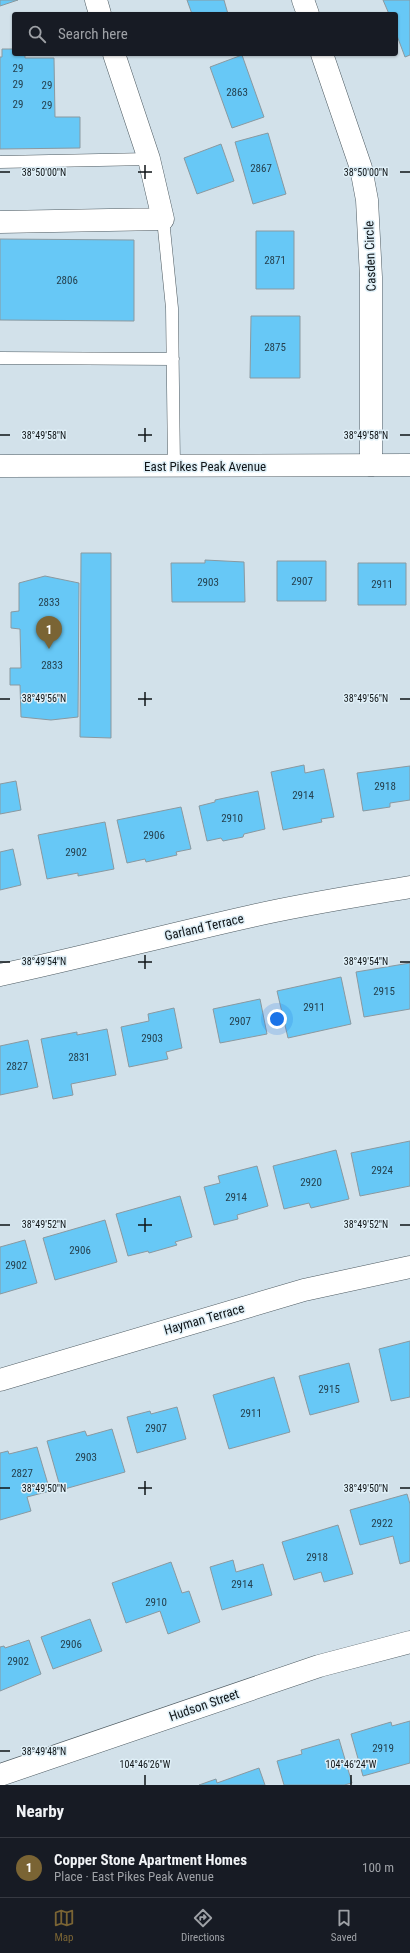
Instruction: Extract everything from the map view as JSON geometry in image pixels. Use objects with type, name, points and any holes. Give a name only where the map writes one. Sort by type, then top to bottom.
[{"type":"street","points":[[96,0],[99,12]]},
{"type":"street","points":[[303,0],[307,12]]},
{"type":"street","points":[[0,222],[163,219],[149,159],[115,56]]},
{"type":"street","name":"Casden Circle","points":[[323,56],[361,168],[367,200],[372,277],[371,465]]},
{"type":"street","name":"East Pikes Peak Avenue","points":[[0,466],[410,465]]},
{"type":"street","name":"Garland Terrace","points":[[0,975],[72,960],[252,916],[331,899],[410,887]]},
{"type":"street","name":"Hayman Terrace","points":[[0,1380],[304,1290],[410,1267]]},
{"type":"street","name":"Hudson Street","points":[[0,1775],[319,1666],[410,1642]]},
{"type":"lane","points":[[0,162],[149,159]]},
{"type":"lane","points":[[163,219],[172,308],[174,466]]},
{"type":"lane","points":[[0,358],[173,359]]},
{"type":"building","points":[[0,0],[18,0],[0,6]]},
{"type":"building","points":[[187,0],[224,0],[227,12],[191,12]]},
{"type":"building","points":[[383,0],[410,0],[410,55],[405,57],[398,38],[398,12],[388,12]]},
{"type":"building","points":[[2,49],[12,49],[12,56],[25,56],[25,58],[54,58],[55,117],[80,117],[80,148],[0,149],[0,57],[2,57]]},
{"type":"building","points":[[242,56],[264,117],[232,128],[210,67]]},
{"type":"building","points":[[268,133],[286,194],[253,204],[235,142]]},
{"type":"building","points":[[221,144],[234,181],[197,194],[184,158]]},
{"type":"building","points":[[256,231],[294,231],[294,289],[256,289]]},
{"type":"building","points":[[0,239],[134,240],[134,321],[0,320]]},
{"type":"building","points":[[251,316],[300,316],[300,378],[250,378]]},
{"type":"building","points":[[81,553],[111,553],[111,738],[80,737]]},
{"type":"building","points":[[205,560],[244,562],[245,602],[172,602],[171,563],[205,563]]},
{"type":"building","points":[[277,561],[326,561],[326,601],[277,601]]},
{"type":"building","points":[[358,563],[406,563],[406,605],[358,605]]},
{"type":"building","points":[[45,576],[79,583],[78,717],[51,720],[21,717],[20,685],[10,685],[10,668],[21,668],[20,629],[11,628],[11,612],[19,611],[19,583]]},
{"type":"building","points":[[304,765],[305,773],[324,769],[334,817],[321,819],[322,822],[283,830],[271,772]]},
{"type":"building","points":[[410,766],[410,800],[390,803],[390,807],[363,811],[357,773]]},
{"type":"building","points":[[16,781],[21,810],[0,814],[0,784]]},
{"type":"building","points":[[258,791],[265,829],[244,834],[243,837],[223,841],[221,838],[207,841],[199,806],[215,802],[215,800]]},
{"type":"building","points":[[181,807],[191,849],[176,852],[177,855],[146,862],[145,859],[127,863],[117,820]]},
{"type":"building","points":[[105,822],[114,869],[78,876],[78,873],[47,879],[38,835]]},
{"type":"building","points":[[13,849],[21,885],[0,890],[0,852]]},
{"type":"building","points":[[410,963],[410,1009],[364,1017],[356,972]]},
{"type":"building","points":[[341,977],[351,1024],[288,1038],[277,991]]},
{"type":"building","points":[[260,999],[267,1034],[220,1043],[213,1009]]},
{"type":"building","points":[[174,1008],[182,1048],[166,1052],[168,1059],[129,1067],[121,1027],[149,1021],[148,1014]]},
{"type":"building","points":[[107,1029],[116,1075],[71,1084],[73,1095],[53,1099],[41,1039],[77,1032],[77,1035]]},
{"type":"building","points":[[28,1040],[38,1087],[0,1095],[0,1046]]},
{"type":"building","points":[[410,1141],[410,1186],[360,1196],[351,1153]]},
{"type":"building","points":[[336,1150],[349,1199],[311,1208],[309,1203],[284,1209],[273,1166]]},
{"type":"building","points":[[257,1166],[268,1206],[237,1215],[238,1219],[214,1225],[204,1187],[220,1183],[218,1176]]},
{"type":"building","points":[[180,1196],[192,1237],[175,1242],[177,1245],[149,1253],[148,1251],[128,1256],[116,1214]]},
{"type":"building","points":[[105,1220],[117,1262],[55,1280],[43,1238]]},
{"type":"building","points":[[25,1240],[37,1283],[0,1294],[0,1247]]},
{"type":"building","points":[[410,1341],[410,1397],[391,1401],[379,1349]]},
{"type":"building","points":[[349,1363],[359,1402],[310,1415],[299,1376]]},
{"type":"building","points":[[274,1377],[290,1432],[229,1449],[213,1395]]},
{"type":"building","points":[[177,1407],[186,1439],[137,1453],[127,1417],[150,1411],[151,1414]]},
{"type":"building","points":[[112,1429],[125,1472],[61,1490],[47,1441],[85,1431],[87,1436]]},
{"type":"building","points":[[37,1447],[50,1491],[27,1497],[31,1511],[0,1520],[0,1453],[8,1451],[9,1454]]},
{"type":"building","points":[[407,1494],[410,1504],[410,1561],[400,1564],[393,1536],[360,1545],[350,1510]]},
{"type":"building","points":[[338,1525],[353,1574],[324,1582],[321,1572],[294,1580],[282,1542]]},
{"type":"building","points":[[233,1560],[236,1572],[263,1564],[272,1595],[222,1610],[210,1567]]},
{"type":"building","points":[[171,1562],[182,1593],[189,1591],[200,1622],[168,1634],[160,1611],[126,1623],[112,1583]]},
{"type":"building","points":[[90,1619],[102,1651],[53,1669],[41,1637]]},
{"type":"building","points":[[29,1640],[41,1674],[0,1691],[0,1647],[4,1646],[5,1648]]},
{"type":"building","points":[[410,1721],[410,1763],[363,1776],[351,1734],[391,1722],[392,1726]]},
{"type":"building","points":[[339,1739],[352,1783],[344,1785],[284,1785],[277,1761],[302,1754],[301,1750]]},
{"type":"building","points":[[259,1768],[265,1785],[199,1785],[216,1779],[217,1783]]},
{"type":"place","name":"Copper Stone Apartment Homes","points":[[49,649]]}]
